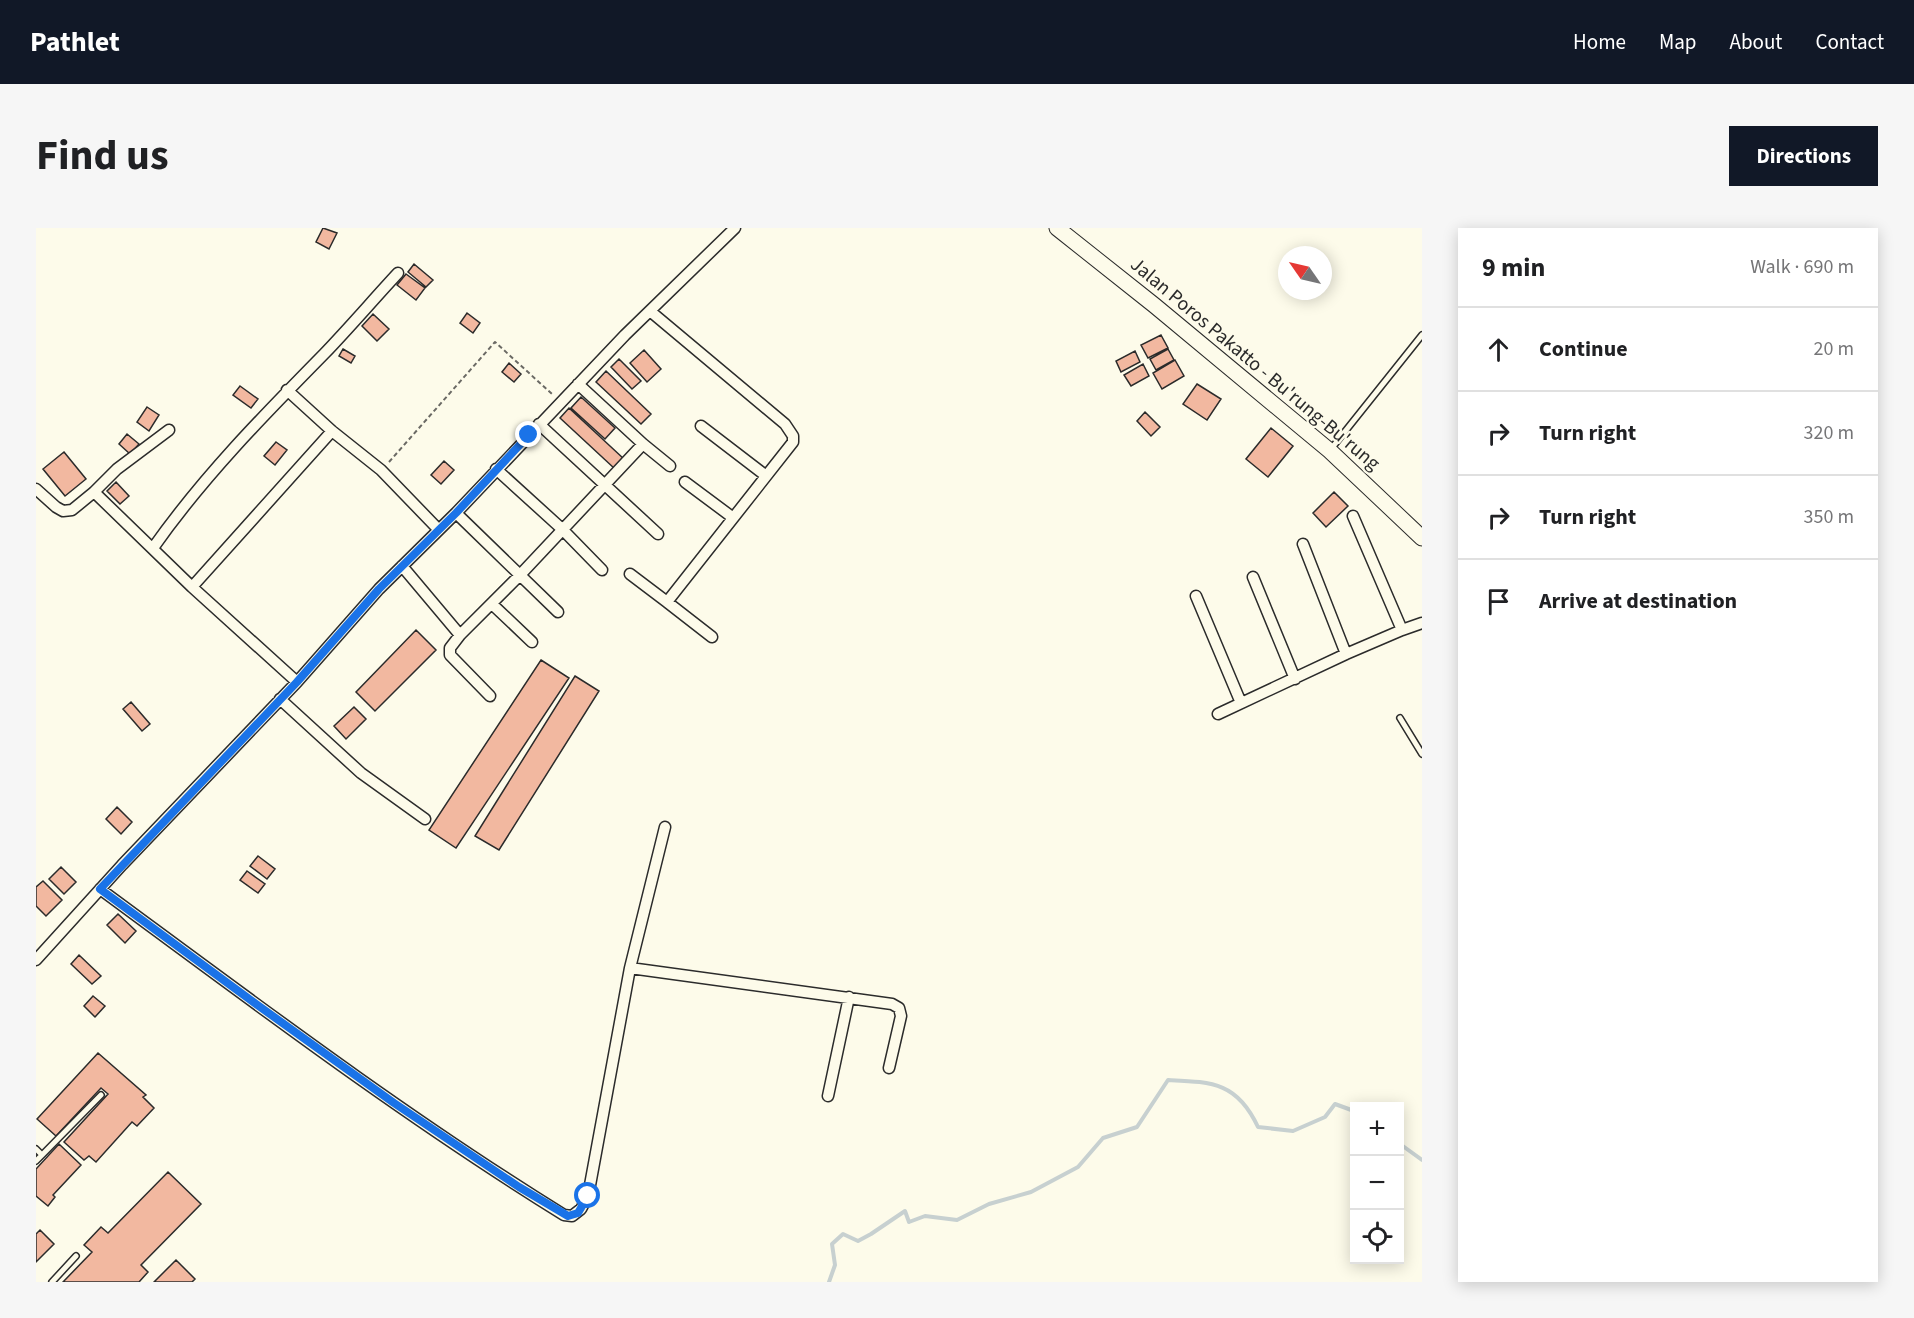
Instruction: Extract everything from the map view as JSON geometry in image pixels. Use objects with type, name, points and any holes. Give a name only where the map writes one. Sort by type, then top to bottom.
[{"type":"main road","name":"Jalan Poros Pakatto - Bu'rung-Bu'rung","points":[[1057,228],[1138,291],[1330,451],[1422,538]]},
{"type":"street","points":[[36,960],[100,889],[297,682],[371,597],[456,513],[650,311],[735,228]]},
{"type":"street","points":[[153,548],[180,510],[228,454],[398,273]]},
{"type":"street","points":[[650,311],[771,411],[790,429],[793,436],[793,442],[732,516],[667,602]]},
{"type":"street","points":[[578,384],[670,466]]},
{"type":"street","points":[[287,390],[332,431],[381,470],[438,530]]},
{"type":"street","points":[[539,424],[658,534]]},
{"type":"street","points":[[701,426],[765,475]]},
{"type":"street","points":[[36,489],[56,507],[66,511],[77,507],[117,469],[169,430]]},
{"type":"street","points":[[192,587],[332,431]]},
{"type":"street","points":[[490,696],[450,656],[450,648],[643,444]]},
{"type":"street","points":[[496,469],[562,529],[602,570]]},
{"type":"street","points":[[685,482],[732,516]]},
{"type":"street","points":[[94,492],[192,587],[297,682]]},
{"type":"street","points":[[456,513],[558,612]]},
{"type":"street","points":[[1353,516],[1402,630]]},
{"type":"street","points":[[1302,544],[1346,654]]},
{"type":"street","points":[[402,566],[460,636]]},
{"type":"street","points":[[630,574],[712,638]]},
{"type":"street","points":[[1253,577],[1294,679]]},
{"type":"street","points":[[1196,596],[1241,703]]},
{"type":"street","points":[[492,604],[532,642]]},
{"type":"street","points":[[1218,714],[1346,654],[1422,623]]},
{"type":"street","points":[[280,699],[361,773],[425,819]]},
{"type":"street","points":[[100,889],[394,1103],[519,1187],[568,1216],[578,1213],[588,1196],[630,968],[665,827]]},
{"type":"street","points":[[630,968],[889,1003],[899,1008],[901,1016],[890,1068]]},
{"type":"street","points":[[828,1096],[849,997]]},
{"type":"lane","points":[[1330,451],[1422,335]]},
{"type":"lane","points":[[1400,718],[1422,754]]},
{"type":"lane","points":[[36,1161],[101,1095]]},
{"type":"lane","points":[[36,1149],[42,1155]]},
{"type":"lane","points":[[52,1282],[76,1256]]},
{"type":"path","points":[[381,470],[495,342],[561,402]]},
{"type":"building","points":[[323,228],[337,233],[329,249],[316,242]]},
{"type":"building","points":[[414,264],[433,280],[426,287],[408,272]]},
{"type":"building","points":[[406,274],[425,288],[416,300],[397,285]]},
{"type":"building","points":[[467,313],[480,323],[473,333],[460,323]]},
{"type":"building","points":[[373,314],[389,329],[377,341],[362,326]]},
{"type":"building","points":[[1161,335],[1168,348],[1148,358],[1141,345]]},
{"type":"building","points":[[343,349],[355,356],[351,363],[339,356]]},
{"type":"building","points":[[1168,349],[1174,360],[1156,370],[1150,359]]},
{"type":"building","points":[[644,350],[661,369],[647,382],[630,363]]},
{"type":"building","points":[[1135,351],[1140,362],[1121,372],[1116,361]]},
{"type":"building","points":[[619,359],[641,381],[632,389],[611,367]]},
{"type":"building","points":[[1175,360],[1184,376],[1162,389],[1153,373]]},
{"type":"building","points":[[509,363],[521,374],[514,382],[502,372]]},
{"type":"building","points":[[1143,364],[1149,376],[1131,386],[1124,375]]},
{"type":"building","points":[[606,371],[651,414],[641,424],[596,382]]},
{"type":"building","points":[[1197,384],[1221,399],[1207,420],[1183,404]]},
{"type":"building","points":[[240,386],[258,399],[251,408],[233,395]]},
{"type":"building","points":[[581,397],[615,428],[605,439],[571,408]]},
{"type":"building","points":[[147,407],[159,415],[149,431],[137,422]]},
{"type":"building","points":[[569,408],[624,459],[615,469],[560,418]]},
{"type":"building","points":[[1145,412],[1160,427],[1151,436],[1137,421]]},
{"type":"building","points":[[1271,428],[1293,446],[1268,477],[1246,459]]},
{"type":"building","points":[[127,434],[139,444],[130,454],[119,444]]},
{"type":"building","points":[[276,442],[287,450],[275,465],[264,456]]},
{"type":"building","points":[[64,452],[86,479],[65,496],[43,469]]},
{"type":"building","points":[[444,461],[454,470],[441,484],[431,475]]},
{"type":"building","points":[[116,482],[129,496],[120,504],[107,491]]},
{"type":"building","points":[[1334,492],[1348,506],[1326,527],[1313,513]]},
{"type":"building","points":[[416,630],[436,650],[375,711],[356,692]]},
{"type":"building","points":[[541,660],[569,678],[456,848],[429,830]]},
{"type":"building","points":[[575,676],[599,691],[499,850],[475,836]]},
{"type":"building","points":[[131,702],[150,724],[142,731],[123,709]]},
{"type":"building","points":[[354,707],[366,719],[346,739],[334,726]]},
{"type":"building","points":[[117,807],[132,822],[121,834],[106,819]]},
{"type":"building","points":[[258,856],[275,869],[267,879],[250,866]]},
{"type":"building","points":[[61,867],[76,882],[64,894],[49,879]]},
{"type":"building","points":[[247,871],[265,884],[258,893],[240,880]]},
{"type":"building","points":[[43,881],[62,900],[46,916],[36,906],[36,887]]},
{"type":"building","points":[[118,914],[136,931],[125,943],[107,925]]},
{"type":"building","points":[[79,955],[101,976],[92,984],[71,964]]},
{"type":"building","points":[[93,996],[105,1006],[95,1017],[84,1006]]},
{"type":"building","points":[[98,1053],[146,1095],[143,1097],[154,1108],[137,1126],[132,1122],[96,1162],[89,1156],[84,1160],[64,1142],[108,1094],[101,1088],[56,1136],[37,1119]]},
{"type":"building","points":[[59,1144],[81,1165],[53,1195],[55,1197],[48,1206],[36,1196],[36,1169]]},
{"type":"building","points":[[168,1172],[201,1204],[141,1265],[148,1272],[139,1282],[63,1282],[92,1252],[84,1245],[101,1227],[108,1233]]},
{"type":"building","points":[[40,1230],[54,1244],[36,1262],[36,1234]]},
{"type":"building","points":[[176,1260],[195,1279],[192,1282],[154,1282]]},
{"type":"waterway","points":[[829,1282],[835,1265],[832,1244],[843,1234],[858,1241],[905,1211],[909,1222],[925,1216],[957,1220],[989,1204],[1031,1192],[1078,1167],[1103,1138],[1137,1127],[1168,1080],[1198,1082],[1222,1087],[1241,1101],[1258,1127],[1293,1131],[1325,1117],[1335,1104],[1350,1110]]},
{"type":"waterway","points":[[1404,1147],[1422,1160]]},
{"type":"route","points":[[529,435],[456,513],[379,589],[297,682],[100,889],[394,1103],[519,1187],[568,1216],[578,1213],[588,1196]]}]
